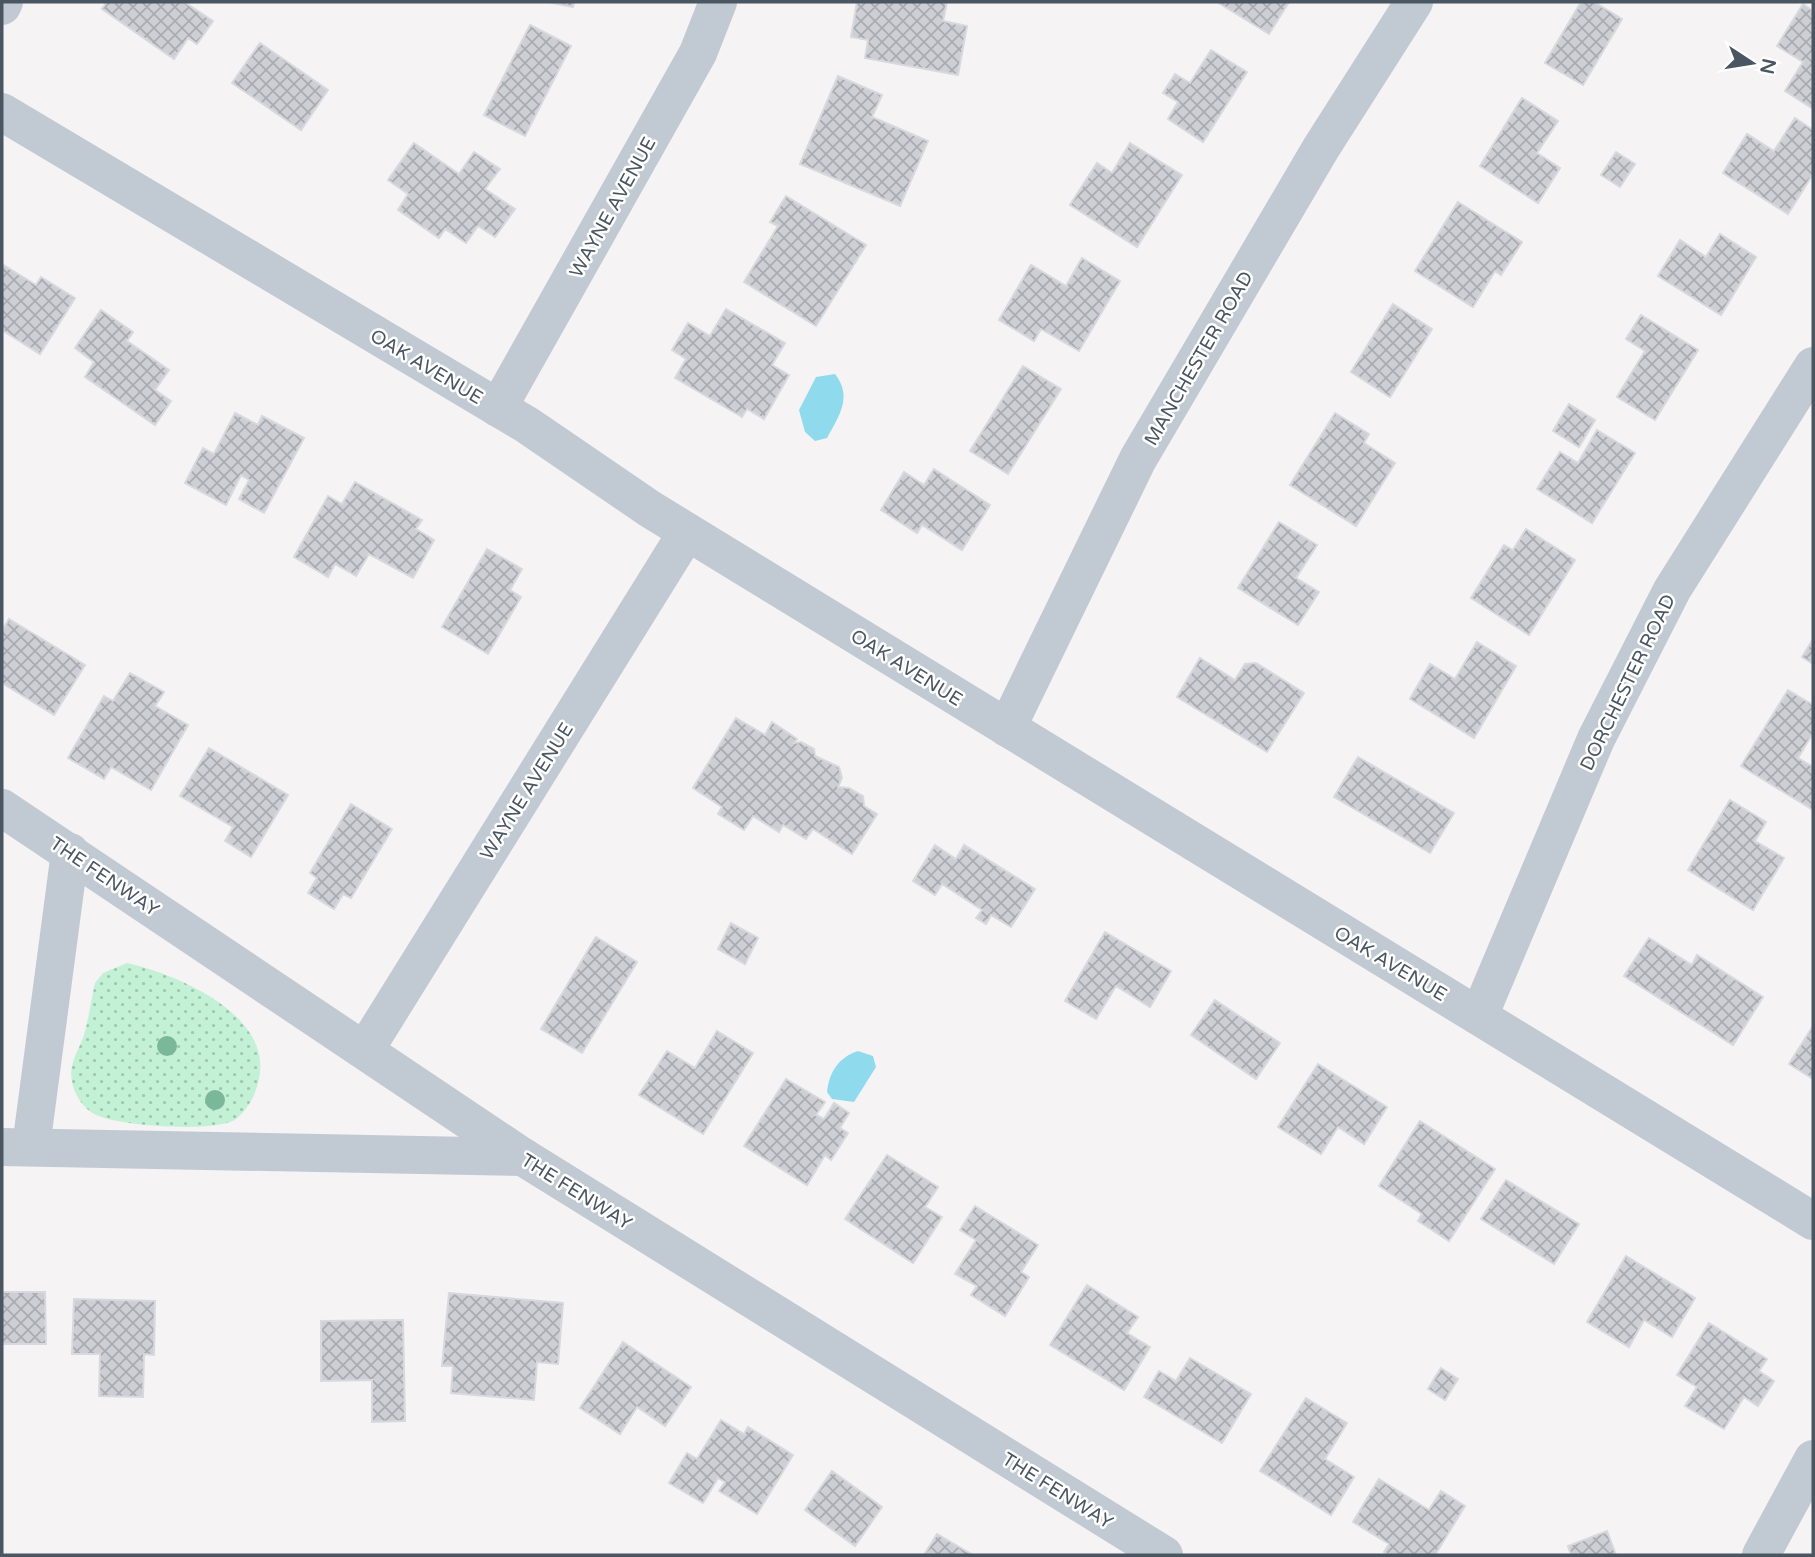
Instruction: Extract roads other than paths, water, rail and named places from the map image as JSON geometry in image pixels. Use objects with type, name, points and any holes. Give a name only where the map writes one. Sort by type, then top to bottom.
[{"type":"street","name":"WAYNE AVENUE","points":[[498,408],[698,53],[718,2]]},
{"type":"street","name":"MANCHESTER ROAD","points":[[1007,728],[1138,459],[1321,148],[1414,2]]},
{"type":"street","name":"OAK AVENUE","points":[[2,113],[498,408],[687,531],[1813,1221]]},
{"type":"street","name":"DORCHESTER ROAD","points":[[1479,1016],[1597,739],[1666,603],[1813,366]]},
{"type":"street","name":"WAYNE AVENUE","points":[[365,1050],[687,531]]},
{"type":"street","name":"THE FENWAY","points":[[2,808],[523,1157],[1164,1555]]},
{"type":"street","points":[[69,852],[16,1147],[523,1157]]},
{"type":"street","points":[[1761,1555],[1813,1459]]},
{"type":"water","points":[[835,374],[843,391],[842,406],[827,438],[815,441],[805,432],[799,410],[816,377]]},
{"type":"water","points":[[858,1051],[873,1056],[876,1067],[854,1102],[832,1099],[827,1092],[833,1072],[840,1061]]}]
